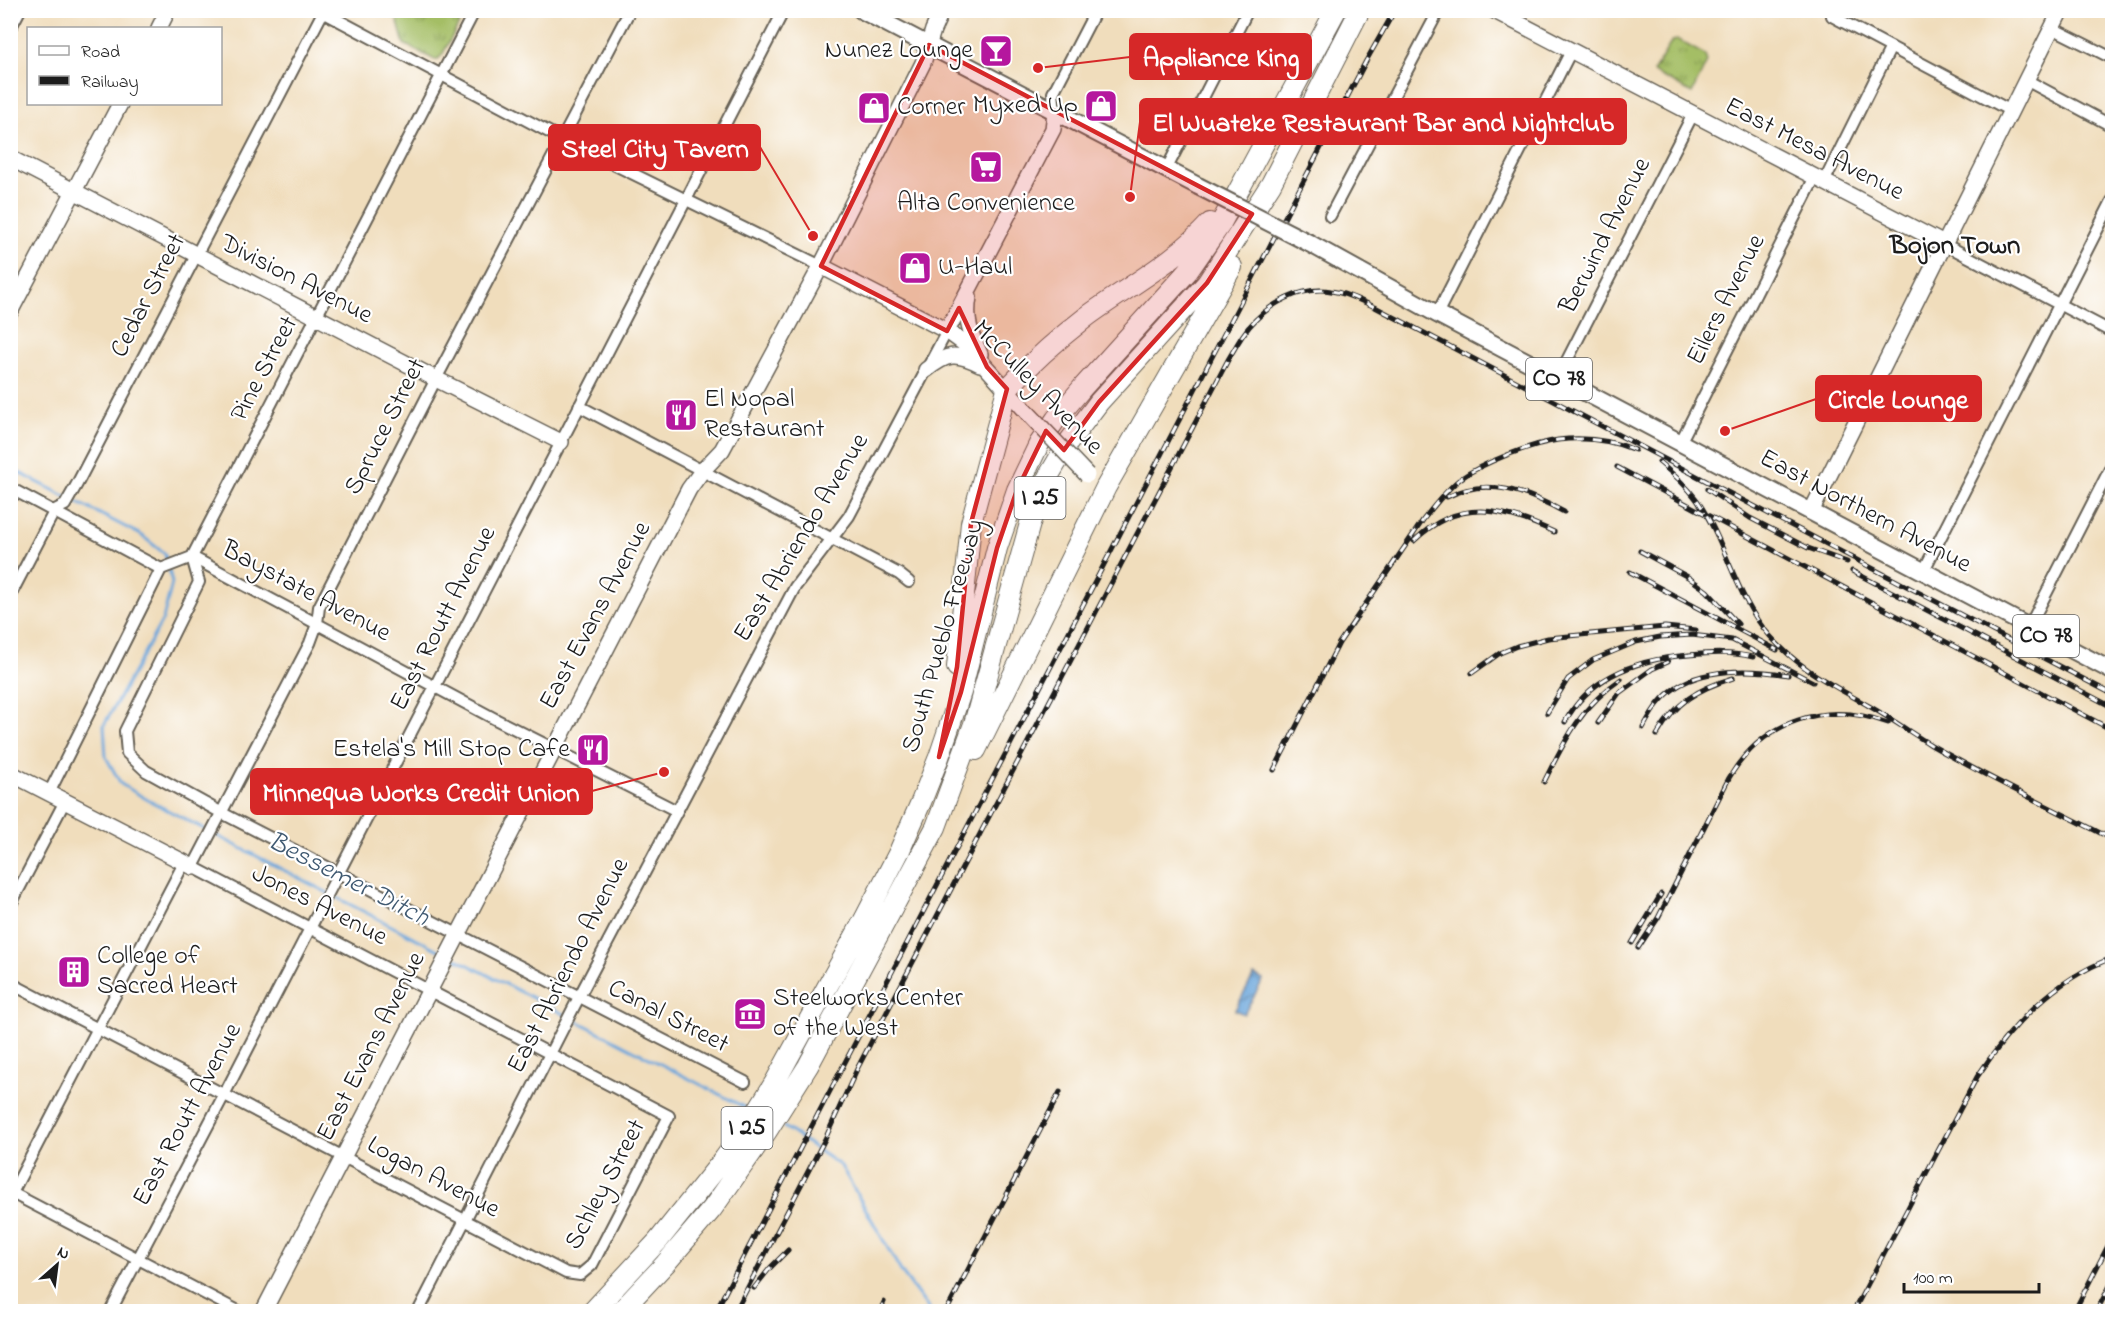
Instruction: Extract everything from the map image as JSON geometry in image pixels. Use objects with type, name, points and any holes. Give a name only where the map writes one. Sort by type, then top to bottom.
[{"type":"highway","name":"South Pueblo Freeway","points":[[591,1311],[658,1241],[748,1126],[798,1041],[870,909],[898,852],[939,757],[961,692],[997,548],[1017,490],[1039,444],[1056,419],[1083,387],[1188,271],[1220,225],[1336,10]]},
{"type":"highway","name":"South Pueblo Freeway","points":[[620,1311],[694,1230],[767,1131],[823,1040],[936,827],[974,724],[1031,520],[1048,477],[1068,443],[1099,402],[1207,283],[1271,184],[1360,10]]},
{"type":"highway","points":[[939,757],[957,667],[971,523],[1007,389],[1085,318],[1175,257],[1217,214],[1254,162]]},
{"type":"highway","points":[[936,827],[1107,487],[1247,240],[1271,184]]},
{"type":"main road","name":"CO 78","points":[[861,10],[1166,170]]},
{"type":"main road","name":"East Northern Avenue","points":[[1166,170],[1309,243],[1437,314],[2112,671]]},
{"type":"street","points":[[10,29],[20,10]]},
{"type":"street","points":[[160,27],[168,10]]},
{"type":"street","name":"Pine Street","points":[[192,557],[475,10]]},
{"type":"street","name":"Spruce Street","points":[[11,1194],[188,865],[209,837],[222,813],[310,643],[317,624],[319,607],[630,10]]},
{"type":"street","name":"East Routt Avenue","points":[[110,1311],[224,1095],[784,10]]},
{"type":"street","name":"East Evans Avenue","points":[[263,1311],[689,489],[722,450],[821,266],[919,72],[942,10]]},
{"type":"street","name":"East Abriendo Avenue","points":[[417,1311],[676,811],[795,587],[849,516],[1053,129],[1055,112],[1053,93],[1096,10]]},
{"type":"street","points":[[1166,170],[1248,10]]},
{"type":"street","points":[[1330,216],[1439,10]]},
{"type":"street","name":"East Mesa Avenue","points":[[1493,10],[2112,332]]},
{"type":"street","points":[[1810,512],[2061,10]]},
{"type":"street","name":"McCulley Avenue","points":[[323,12],[562,139],[821,266],[947,331],[966,345],[1087,475],[1107,487]]},
{"type":"street","name":"Cedar Street","points":[[10,596],[60,508],[74,488],[323,12]]},
{"type":"street","points":[[1832,16],[2011,111]]},
{"type":"street","points":[[2052,28],[2112,58]]},
{"type":"street","name":"Eilers Avenue","points":[[1680,443],[1891,47]]},
{"type":"street","points":[[1437,314],[1571,51]]},
{"type":"street","points":[[2026,80],[2112,126]]},
{"type":"street","points":[[10,312],[119,105]]},
{"type":"street","name":"Berwind Avenue","points":[[1558,378],[1693,114]]},
{"type":"street","name":"Division Avenue","points":[[10,158],[561,442]]},
{"type":"street","points":[[1923,572],[2112,201]]},
{"type":"street","points":[[970,287],[967,311],[968,329],[987,367]]},
{"type":"street","points":[[927,370],[939,359],[953,355],[987,367]]},
{"type":"street","points":[[579,406],[899,574],[909,582]]},
{"type":"street","points":[[2030,627],[2112,465]]},
{"type":"street","points":[[10,488],[60,508],[162,569],[49,793]]},
{"type":"street","name":"Baystate Avenue","points":[[162,569],[192,557],[676,811]]},
{"type":"street","name":"Canal Street","points":[[192,557],[199,582],[124,731],[127,753],[146,771],[338,873],[450,947],[579,997],[745,1082]]},
{"type":"street","name":"Jones Avenue","points":[[10,773],[669,1116]]},
{"type":"street","points":[[10,906],[65,801]]},
{"type":"street","name":"Logan Avenue","points":[[10,983],[566,1273],[580,1275]]},
{"type":"street","name":"Schley Street","points":[[580,1275],[592,1264],[669,1116]]},
{"type":"street","points":[[11,1194],[240,1311]]},
{"type":"highlighted area","points":[[929,45],[1252,214],[1207,283],[1099,402],[1064,450],[1046,431],[1017,490],[997,548],[961,692],[939,757],[957,667],[971,523],[1007,389],[987,367],[959,308],[947,331],[821,266]]},
{"type":"green space","points":[[381,11],[466,11],[442,55],[435,60],[404,44],[397,19]]},
{"type":"green space","points":[[1678,40],[1705,55],[1707,62],[1692,93],[1653,72],[1672,41]]},
{"type":"water","points":[[1254,975],[1263,980],[1244,1014],[1235,1010]]},
{"type":"waterway","name":"Bessemer Ditch","points":[[10,468],[141,535],[165,554],[167,563]]},
{"type":"waterway","name":"Bessemer Ditch","points":[[169,570],[172,583],[163,619],[104,725],[106,757],[121,784],[444,953]]},
{"type":"waterway","name":"Bessemer Ditch","points":[[453,957],[746,1108]]},
{"type":"waterway","name":"Bessemer Ditch","points":[[784,1127],[841,1166],[902,1273],[931,1312]]},
{"type":"railway","points":[[715,1312],[1366,61],[1395,10]]},
{"type":"railway","points":[[735,1312],[826,1137],[857,1069],[1229,358],[1243,334],[1257,319],[1286,298],[1308,291],[1331,291],[1348,295],[1375,307],[2112,694]]},
{"type":"railway","points":[[1274,770],[1339,643],[1423,520],[1455,483],[1469,473],[1507,455],[1558,440],[1597,440],[1635,450]]},
{"type":"railway","points":[[1659,462],[1697,500],[1758,621],[1781,648],[1793,658],[1816,676],[1931,745],[1998,782],[2112,839]]},
{"type":"railway","points":[[1617,467],[2112,730]]},
{"type":"railway","points":[[1447,497],[1462,491],[1492,487],[1536,498],[1564,512]]},
{"type":"railway","points":[[1707,489],[1750,518],[1808,548],[1847,562]]},
{"type":"railway","points":[[1414,541],[1431,527],[1465,512],[1482,511],[1517,517],[1554,532]]},
{"type":"railway","points":[[1640,551],[1688,577],[1707,591],[1738,624]]},
{"type":"railway","points":[[1852,571],[2112,707]]},
{"type":"railway","points":[[1630,572],[1777,650]]},
{"type":"railway","points":[[1472,673],[1500,653],[1548,638],[1665,627],[1696,630]]},
{"type":"railway","points":[[1547,713],[1568,679],[1593,660],[1636,642],[1660,637],[1692,635],[1732,640],[1813,682]]},
{"type":"railway","points":[[1565,722],[1588,692],[1602,681],[1634,666],[1670,657],[1697,654],[1713,653],[1753,657]]},
{"type":"railway","points":[[1598,723],[1619,693],[1652,669],[1668,662]]},
{"type":"railway","points":[[1643,728],[1666,695],[1683,683],[1727,672],[1788,675]]},
{"type":"railway","points":[[1657,735],[1672,714],[1689,698],[1733,678]]},
{"type":"railway","points":[[1544,782],[1575,725],[1595,701],[1621,679]]},
{"type":"railway","points":[[1638,948],[1658,918],[1729,778],[1743,758],[1759,742],[1778,729],[1798,720],[1819,715],[1865,716],[1888,723]]},
{"type":"railway","points":[[1632,943],[1661,894]]},
{"type":"railway","points":[[1853,1312],[1977,1077],[1990,1058],[2019,1023],[2052,992],[2091,967],[2112,958]]},
{"type":"railway","points":[[946,1312],[1060,1092]]},
{"type":"railway","points":[[2074,1312],[2112,1238]]},
{"type":"railway","points":[[754,1288],[788,1250]]},
{"type":"railway","points":[[2096,1312],[2112,1282]]},
{"type":"railway","points":[[879,1312],[884,1302]]},
{"type":"place","name":"Nunez Lounge","points":[[996,51]]},
{"type":"place","name":"Appliance King","points":[[1038,68]]},
{"type":"place","name":"Myxed Up","points":[[1101,106]]},
{"type":"place","name":"Corner","points":[[874,108]]},
{"type":"place","name":"Alta Convenience","points":[[986,167]]},
{"type":"place","name":"El Wuateke Restaurant Bar and Nightclub","points":[[1130,197]]},
{"type":"place","name":"Steel City Tavern","points":[[813,236]]},
{"type":"place","name":"U-Haul","points":[[915,268]]},
{"type":"place","name":"El Nopal Restaurant","points":[[681,415]]},
{"type":"place","name":"Circle Lounge","points":[[1725,431]]},
{"type":"place","name":"Estela's Mill Stop Cafe","points":[[593,750]]},
{"type":"place","name":"Minnequa Works Credit Union","points":[[664,772]]},
{"type":"place","name":"College of Sacred Heart","points":[[74,972]]},
{"type":"place","name":"Steelworks Center of the West","points":[[750,1014]]},
{"type":"district","name":"Bojon Town","points":[[1955,246]]}]
